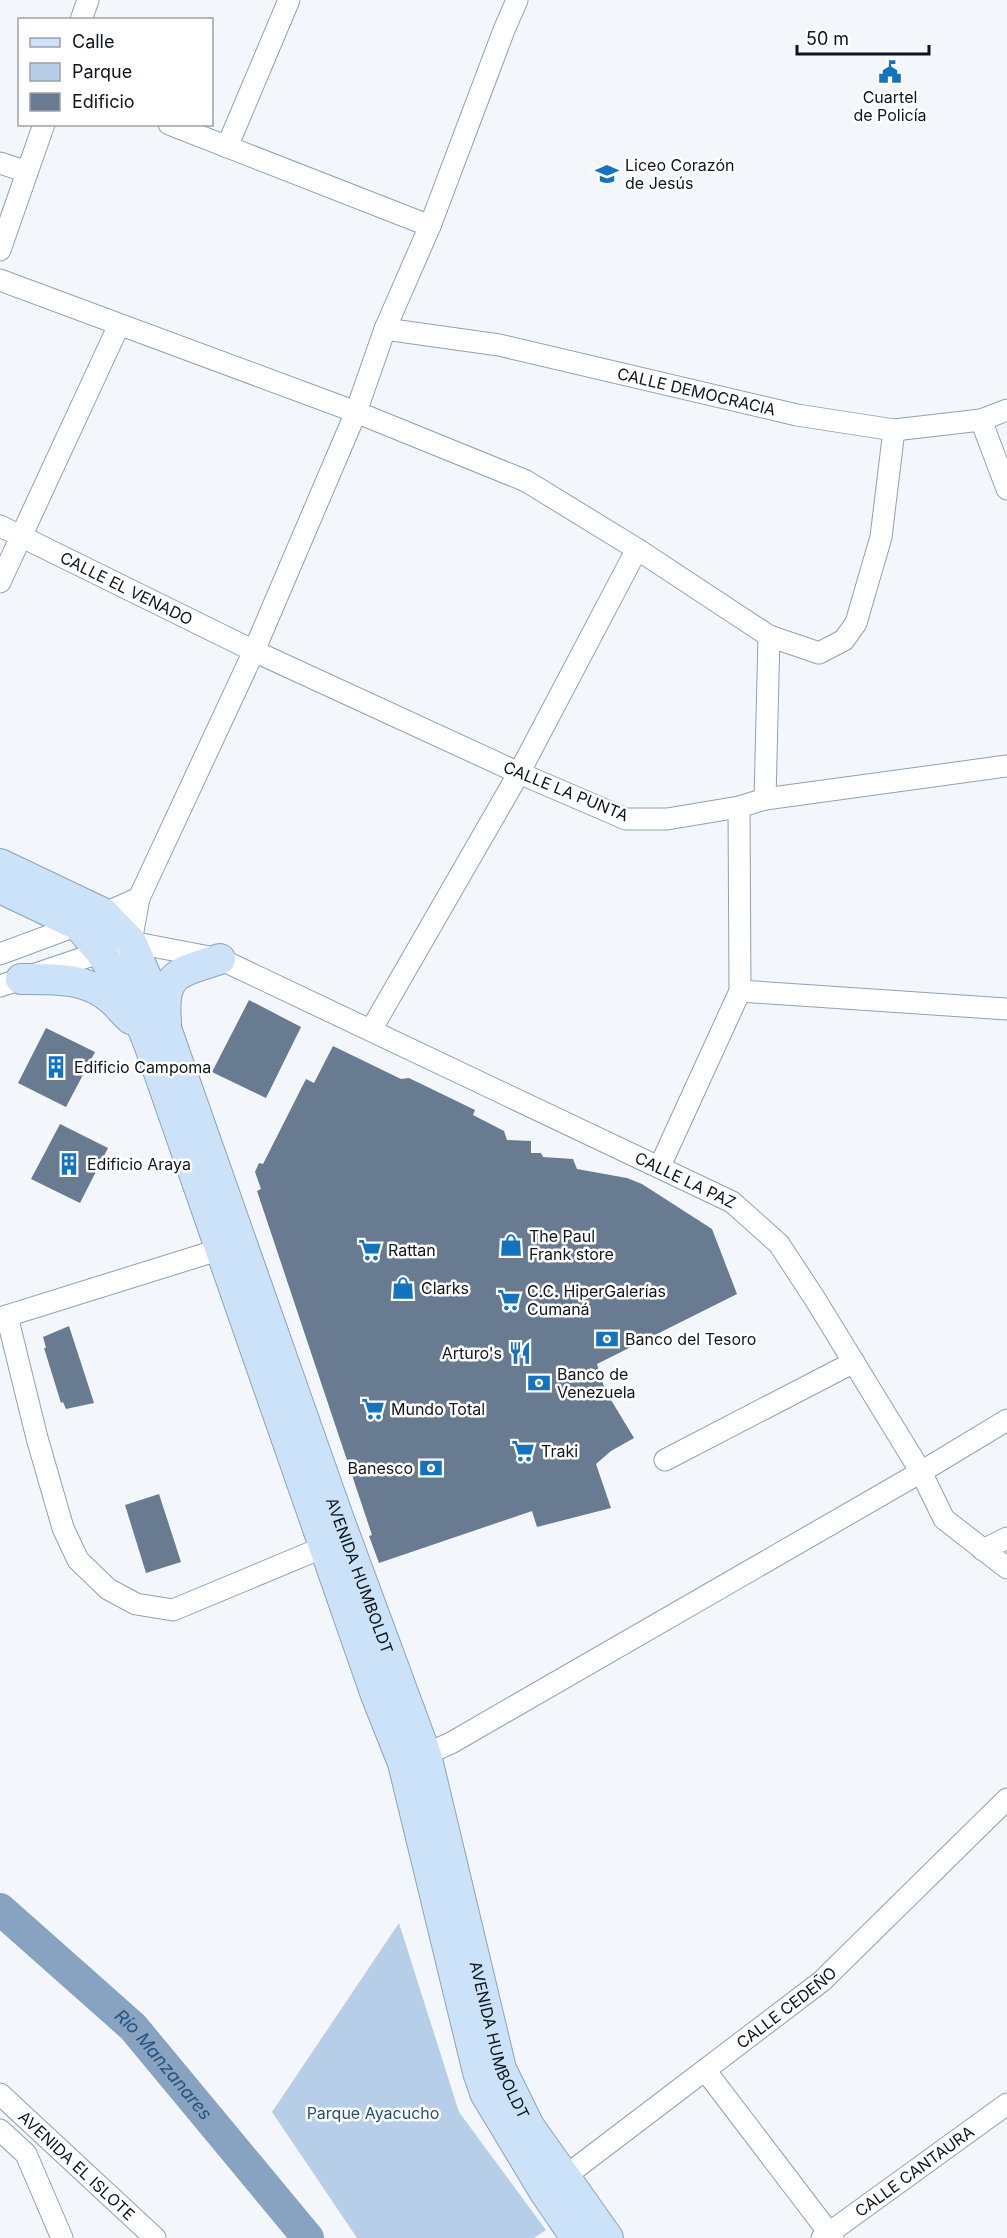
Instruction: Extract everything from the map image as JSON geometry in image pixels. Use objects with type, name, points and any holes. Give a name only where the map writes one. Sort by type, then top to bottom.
[{"type":"main road","points":[[0,864],[91,919]]},
{"type":"main road","points":[[0,888],[91,919]]},
{"type":"main road","name":"AVENIDA HUMBOLDT","points":[[91,919],[131,942],[156,1033],[231,1246],[338,1517],[415,1759],[461,1953],[478,2072],[485,2093],[555,2184],[608,2238]]},
{"type":"main road","name":"AVENIDA HUMBOLDT","points":[[91,919],[100,951],[132,1002],[156,1033]]},
{"type":"main road","points":[[10,982],[70,980],[90,987],[110,998],[156,1033],[171,981],[184,971],[220,959]]},
{"type":"main road","name":"AVENIDA HUMBOLDT","points":[[231,1246],[324,1547],[376,1695],[415,1759]]},
{"type":"main road","name":"AVENIDA HUMBOLDT","points":[[555,2184],[576,2238]]},
{"type":"street","points":[[82,18],[88,0]]},
{"type":"street","points":[[227,147],[289,0]]},
{"type":"street","points":[[10,982],[131,942],[139,898],[254,651],[356,412],[385,329],[430,226],[517,0]]},
{"type":"street","points":[[0,250],[43,126]]},
{"type":"street","points":[[174,126],[430,226]]},
{"type":"street","points":[[0,163],[27,172]]},
{"type":"street","points":[[0,280],[356,412],[526,481],[637,549],[769,636],[819,653],[844,640],[856,623],[881,537],[894,430]]},
{"type":"street","points":[[0,582],[119,325]]},
{"type":"street","name":"CALLE DEMOCRACIA","points":[[385,329],[499,345],[796,415],[894,430],[981,420],[1007,410]]},
{"type":"street","points":[[981,420],[1007,489]]},
{"type":"street","name":"CALLE EL VENADO","points":[[0,526],[254,651]]},
{"type":"street","points":[[371,1030],[519,773],[637,549]]},
{"type":"street","points":[[765,799],[769,636]]},
{"type":"street","name":"CALLE LA PUNTA","points":[[254,651],[519,773],[626,819],[667,819],[739,807],[765,799],[1007,766]]},
{"type":"street","points":[[660,1166],[740,991],[739,807]]},
{"type":"street","points":[[0,954],[139,898]]},
{"type":"street","name":"CALLE LA PAZ","points":[[131,942],[220,959],[732,1202],[779,1244],[921,1472],[944,1519],[1007,1568]]},
{"type":"street","points":[[740,991],[1007,1009]]},
{"type":"street","points":[[231,1246],[3,1317],[63,1528],[78,1560],[108,1589],[135,1604],[173,1610],[324,1547]]},
{"type":"street","points":[[665,1460],[854,1362]]},
{"type":"street","points":[[415,1759],[451,1743],[1007,1420]]},
{"type":"street","points":[[983,1550],[1007,1538]]},
{"type":"street","name":"CALLE CEDEÑO","points":[[555,2184],[822,1981],[1007,1799]]},
{"type":"street","points":[[705,2070],[828,2236]]},
{"type":"street","name":"AVENIDA EL ISLOTE","points":[[0,2094],[155,2238]]},
{"type":"street","name":"CALLE CANTAURA","points":[[828,2236],[1007,2104]]},
{"type":"street","name":"AVENIDA EL ISLOTE","points":[[0,2130],[26,2154],[62,2238]]},
{"type":"green space","name":"Parque Ayacucho","points":[[399,1923],[459,2112],[546,2230],[534,2238],[357,2238],[272,2112]]},
{"type":"building","points":[[249,1000],[301,1027],[266,1098],[212,1072]]},
{"type":"building","name":"Edificio Campoma","points":[[46,1028],[95,1052],[66,1107],[18,1083]]},
{"type":"building","name":"C.C. HiperGalerías Cumaná","points":[[333,1046],[401,1079],[409,1078],[475,1110],[473,1115],[504,1131],[507,1140],[531,1141],[531,1153],[541,1153],[543,1157],[573,1159],[577,1169],[627,1178],[642,1184],[712,1229],[737,1294],[597,1364],[605,1390],[634,1438],[611,1451],[596,1464],[611,1508],[537,1527],[532,1511],[379,1563],[369,1536],[372,1535],[257,1191],[261,1189],[255,1172],[259,1163],[263,1164],[306,1079],[314,1083]]},
{"type":"building","name":"Edificio Araya","points":[[60,1124],[108,1148],[80,1203],[31,1179]]},
{"type":"building","points":[[69,1326],[94,1403],[66,1409],[63,1402],[61,1403],[44,1348],[46,1348],[43,1337]]},
{"type":"building","points":[[159,1494],[181,1562],[146,1573],[125,1505]]},
{"type":"waterway","name":"Río Manzanares","points":[[0,1909],[133,2027],[308,2238]]},
{"type":"place","name":"Cuartel de Policía","points":[[890,72]]},
{"type":"place","name":"Liceo Corazón de Jesús","points":[[607,174]]},
{"type":"place","name":"Edificio Campoma","points":[[56,1067]]},
{"type":"place","name":"Edificio Araya","points":[[69,1164]]},
{"type":"place","name":"The Paul Frank store","points":[[511,1245]]},
{"type":"place","name":"Rattan","points":[[370,1250]]},
{"type":"place","name":"Clarks","points":[[403,1288]]},
{"type":"place","name":"C.C. HiperGalerías Cumaná","points":[[509,1300]]},
{"type":"place","name":"Banco del Tesoro","points":[[607,1339]]},
{"type":"place","name":"Arturo's","points":[[520,1353]]},
{"type":"place","name":"Banco de Venezuela","points":[[539,1383]]},
{"type":"place","name":"Mundo Total","points":[[373,1409]]},
{"type":"place","name":"Traki","points":[[523,1451]]},
{"type":"place","name":"Banesco","points":[[431,1468]]}]
